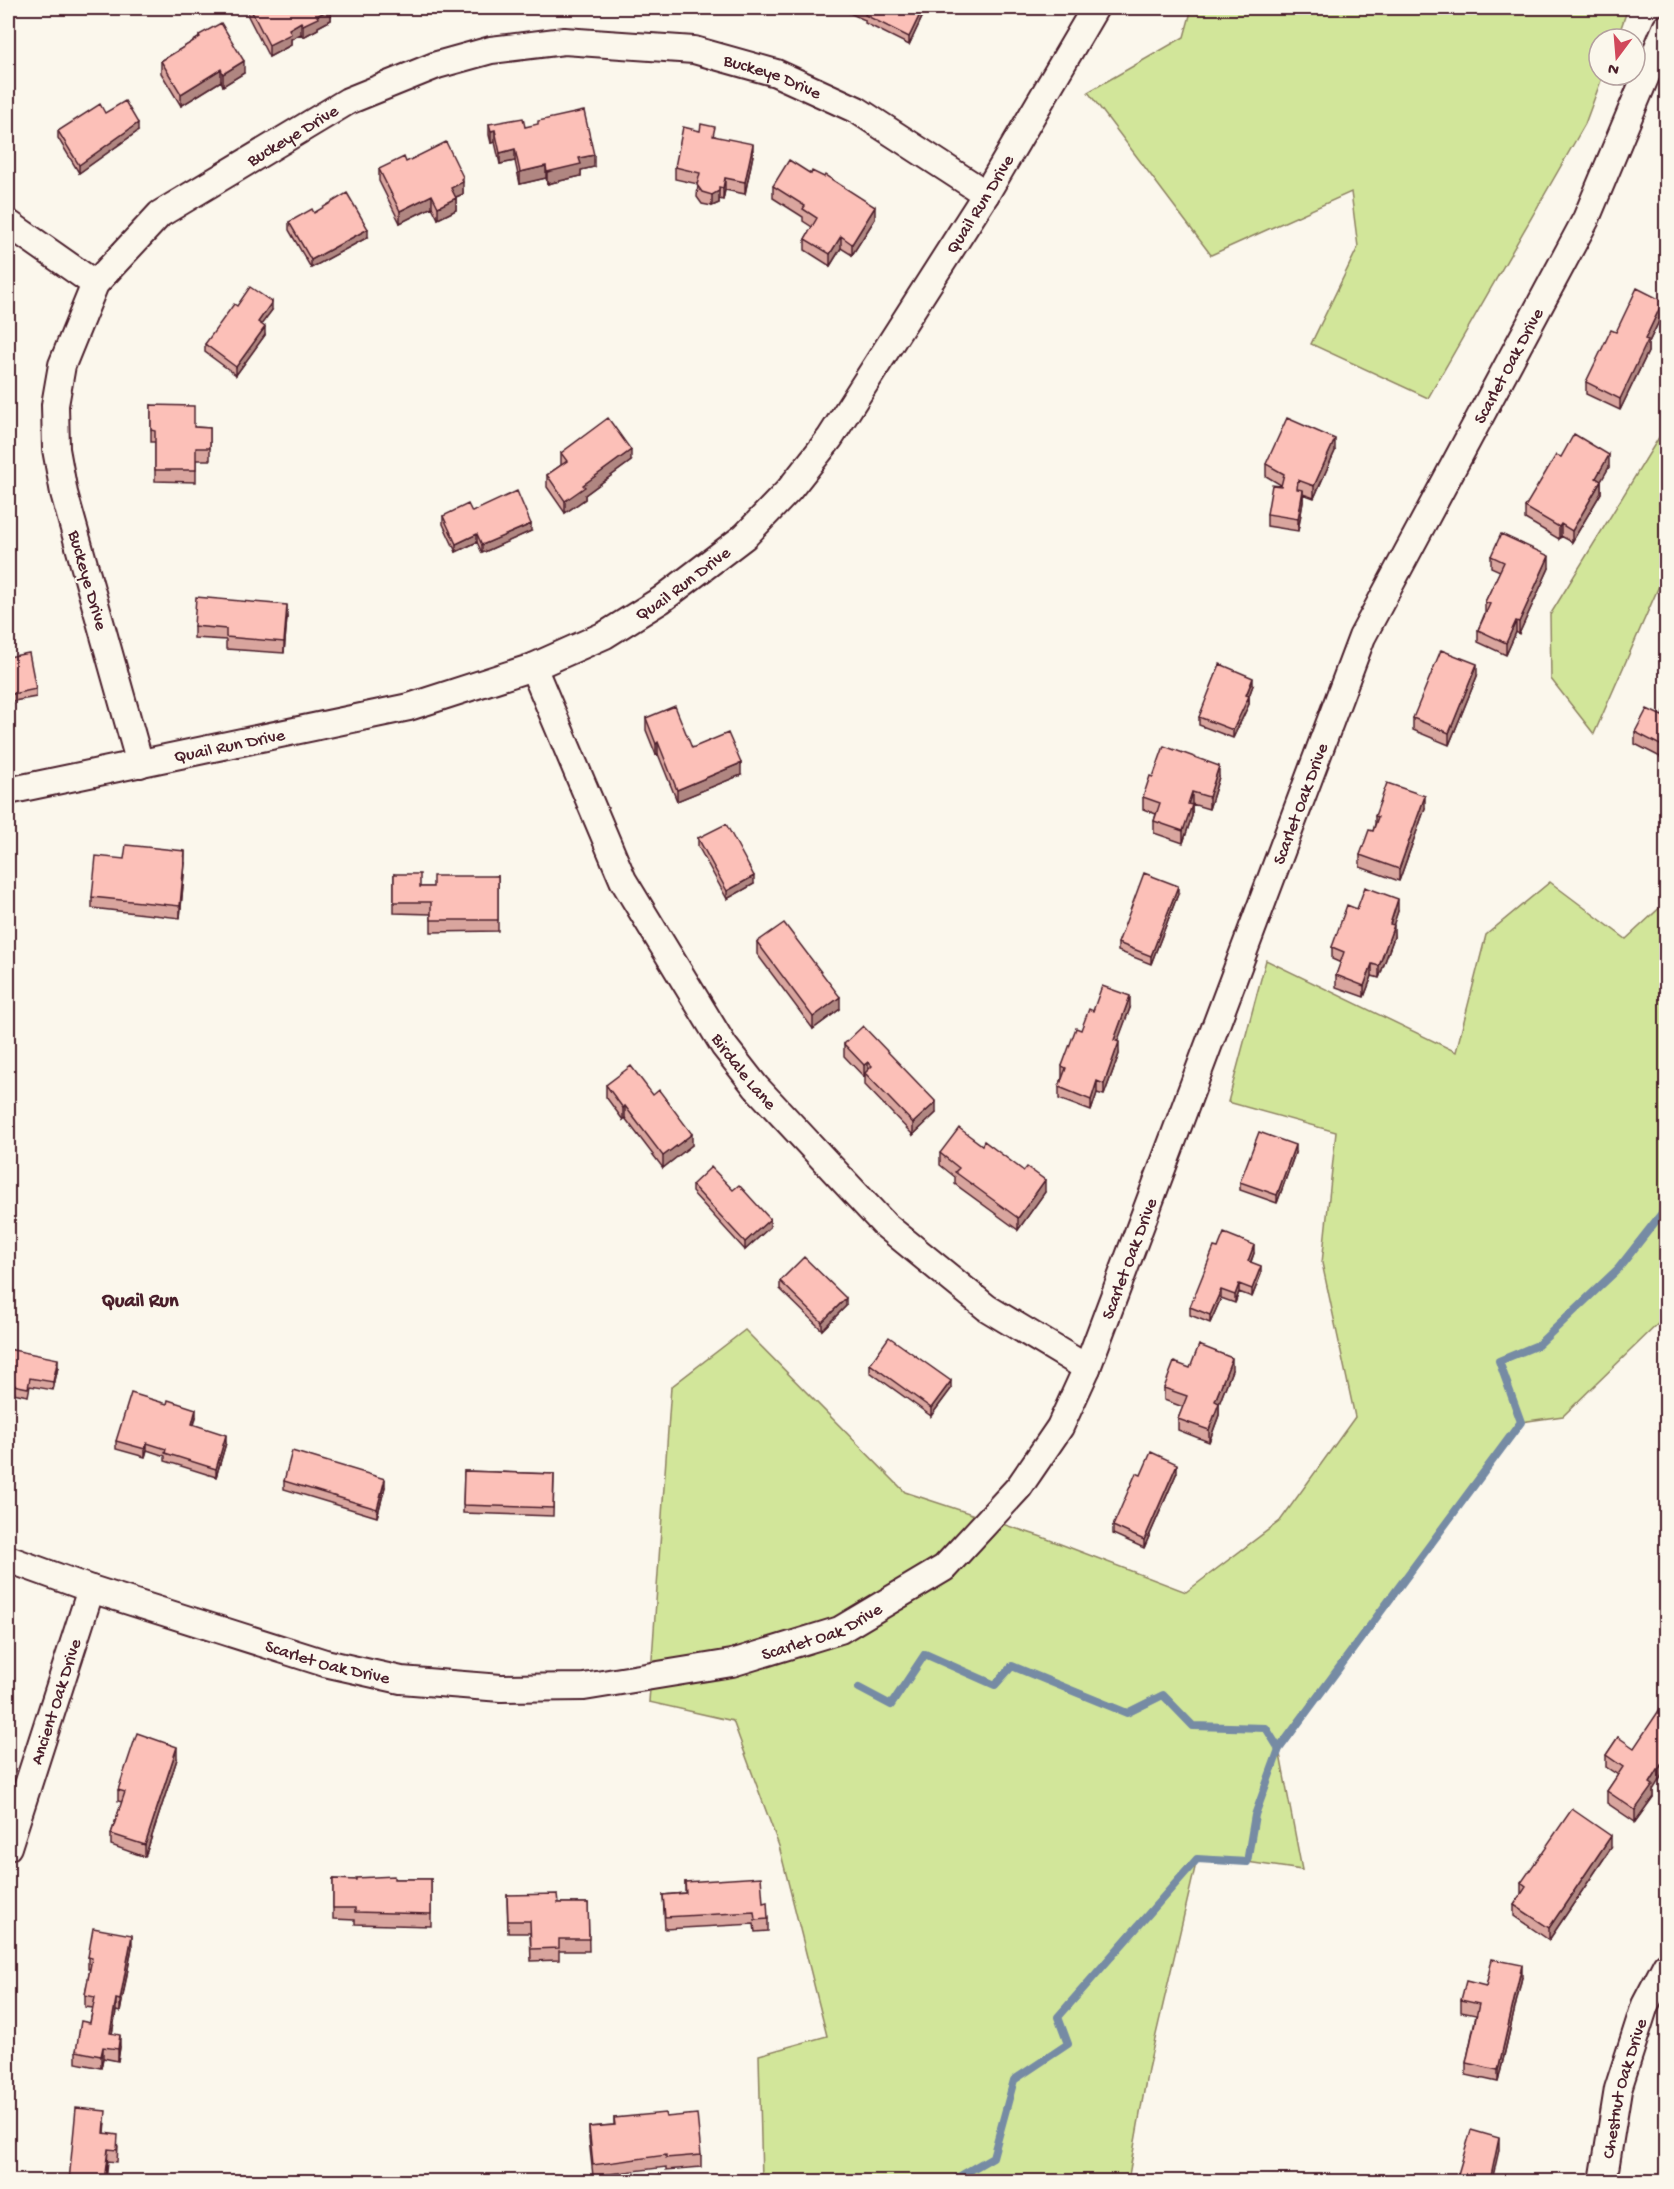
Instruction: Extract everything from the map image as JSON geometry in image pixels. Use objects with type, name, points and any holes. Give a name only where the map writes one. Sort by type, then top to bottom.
[{"type":"street","name":"Quail Run Drive","points":[[8,791],[409,707],[533,667],[605,634],[661,600],[745,536],[789,490],[830,438],[986,194],[1095,8]]},
{"type":"street","name":"Scarlet Oak Drive","points":[[8,1559],[91,1589],[325,1663],[401,1680],[501,1688],[584,1687],[732,1663],[840,1630],[944,1568],[1019,1487],[1060,1427],[1087,1368],[1362,637],[1586,219],[1666,27]]},
{"type":"street","name":"Buckeye Drive","points":[[140,764],[64,493],[56,449],[55,405],[62,365],[95,284],[160,214],[348,101],[437,65],[491,50],[564,41],[694,50],[776,73],[857,110],[986,194]]},
{"type":"street","points":[[8,223],[95,284]]},
{"type":"street","name":"Birdale Lane","points":[[533,667],[623,880],[724,1047],[756,1087],[884,1224],[987,1308],[1087,1368]]},
{"type":"street","name":"Ancient Oak Drive","points":[[8,1847],[91,1589]]},
{"type":"street","name":"Chestnut Oak Drive","points":[[1603,2181],[1618,2089],[1645,2005],[1666,1965]]},
{"type":"green space","points":[[1192,8],[1628,8],[1621,27],[1587,27],[1587,87],[1599,87],[1585,124],[1428,398],[1311,344],[1358,247],[1351,192],[1211,255],[1088,92],[1184,37]]},
{"type":"green space","points":[[1666,426],[1666,570],[1594,734],[1551,679],[1550,615]]},
{"type":"green space","points":[[1550,882],[1626,939],[1666,902],[1666,1316],[1563,1416],[1521,1422],[1279,1749],[1302,1870],[1247,1862],[1197,1859],[1148,2069],[1128,2181],[762,2181],[759,2055],[827,2036],[779,1846],[733,1721],[649,1702],[671,1387],[745,1330],[905,1492],[1042,1537],[1186,1592],[1280,1521],[1355,1417],[1322,1263],[1336,1132],[1228,1102],[1266,960],[1456,1052],[1486,935]]},
{"type":"building","points":[[250,8],[331,8],[317,16],[318,18],[303,25],[301,22],[289,29],[291,34],[269,45]]},
{"type":"building","points":[[855,8],[923,8],[909,37]]},
{"type":"building","points":[[221,23],[244,61],[223,74],[221,69],[181,94],[161,61]]},
{"type":"building","points":[[125,101],[138,123],[79,165],[58,131],[100,104],[105,113]]},
{"type":"building","points":[[584,111],[594,155],[579,158],[581,164],[547,172],[546,166],[520,172],[515,149],[500,153],[495,130],[491,131],[489,124],[523,118],[525,127],[538,124],[538,121]]},
{"type":"building","points":[[701,124],[715,127],[713,136],[753,144],[745,182],[725,178],[723,188],[719,187],[719,191],[712,195],[702,192],[697,185],[700,173],[675,167],[683,127],[700,131]]},
{"type":"building","points":[[446,142],[463,177],[461,179],[463,182],[451,188],[456,198],[438,207],[432,195],[400,211],[379,169],[404,157],[406,162]]},
{"type":"building","points":[[789,160],[811,174],[812,171],[824,177],[825,175],[875,207],[852,244],[841,236],[830,254],[805,239],[817,218],[803,209],[805,206],[773,186]]},
{"type":"building","points":[[347,193],[368,229],[311,260],[289,222],[312,209],[314,213]]},
{"type":"building","points":[[250,287],[272,302],[258,322],[265,327],[236,367],[205,344],[234,304],[237,306]]},
{"type":"building","points":[[1637,288],[1663,301],[1645,339],[1648,340],[1620,399],[1586,382],[1611,330],[1616,332]]},
{"type":"building","points":[[151,405],[194,406],[194,427],[210,428],[210,448],[196,448],[196,470],[155,470],[155,431],[151,430]]},
{"type":"building","points":[[608,418],[631,450],[565,501],[547,475],[567,461],[561,453]]},
{"type":"building","points":[[1287,418],[1335,439],[1314,486],[1298,480],[1297,489],[1303,490],[1298,519],[1267,514],[1272,485],[1281,486],[1284,474],[1266,464]]},
{"type":"building","points":[[1574,434],[1609,455],[1596,478],[1601,481],[1572,531],[1561,524],[1559,527],[1525,507],[1556,455],[1561,457]]},
{"type":"building","points":[[517,491],[531,524],[482,545],[477,534],[456,544],[443,516],[468,504],[472,512]]},
{"type":"building","points":[[1501,534],[1549,556],[1519,622],[1516,621],[1506,643],[1478,630],[1490,604],[1485,602],[1504,562],[1491,556]]},
{"type":"building","points":[[196,597],[287,605],[284,642],[226,637],[226,629],[194,626]]},
{"type":"building","points":[[1441,650],[1477,664],[1449,733],[1413,718]]},
{"type":"building","points":[[29,653],[36,689],[8,695],[8,657]]},
{"type":"building","points":[[1220,664],[1253,678],[1246,695],[1249,696],[1233,730],[1199,717]]},
{"type":"building","points":[[675,706],[692,748],[728,733],[741,763],[677,790],[646,718]]},
{"type":"building","points":[[1666,708],[1666,748],[1635,732],[1647,709],[1662,716]]},
{"type":"building","points":[[1164,746],[1219,766],[1209,797],[1192,792],[1188,804],[1192,805],[1183,831],[1154,821],[1160,803],[1143,797]]},
{"type":"building","points":[[1387,783],[1425,796],[1399,869],[1360,855],[1369,830],[1373,831],[1378,817],[1375,816]]},
{"type":"building","points":[[726,824],[754,876],[727,891],[698,838]]},
{"type":"building","points":[[126,845],[185,851],[180,906],[92,897],[96,856],[124,859]]},
{"type":"building","points":[[1144,873],[1178,886],[1151,956],[1118,943]]},
{"type":"building","points":[[394,874],[420,874],[420,887],[433,887],[433,876],[498,876],[498,920],[431,920],[431,902],[394,902]]},
{"type":"building","points":[[1365,887],[1398,899],[1390,924],[1394,925],[1379,966],[1372,964],[1364,986],[1336,975],[1344,952],[1332,947],[1347,905],[1357,909]]},
{"type":"building","points":[[784,923],[840,997],[813,1017],[757,942]]},
{"type":"building","points":[[1102,986],[1130,996],[1114,1040],[1119,1042],[1104,1084],[1097,1081],[1091,1100],[1059,1087],[1066,1068],[1062,1066],[1076,1028],[1081,1030],[1089,1009],[1093,1011]]},
{"type":"building","points":[[863,1026],[936,1102],[913,1123],[865,1073],[872,1066],[868,1062],[864,1065],[844,1044]]},
{"type":"building","points":[[631,1066],[653,1095],[659,1090],[692,1134],[663,1156],[606,1085]]},
{"type":"building","points":[[959,1128],[982,1145],[984,1141],[1024,1171],[1027,1167],[1045,1180],[1018,1218],[955,1172],[959,1168],[940,1153]]},
{"type":"building","points":[[1259,1132],[1295,1145],[1277,1195],[1240,1182]]},
{"type":"building","points":[[711,1167],[733,1190],[739,1185],[770,1219],[745,1242],[692,1185]]},
{"type":"building","points":[[1224,1233],[1254,1245],[1248,1261],[1261,1266],[1252,1289],[1239,1284],[1235,1295],[1221,1290],[1210,1315],[1190,1307],[1214,1247],[1218,1248]]},
{"type":"building","points":[[804,1257],[846,1298],[822,1322],[780,1281]]},
{"type":"building","points":[[889,1337],[951,1381],[931,1408],[870,1364]]},
{"type":"building","points":[[1199,1345],[1232,1358],[1215,1401],[1219,1403],[1209,1430],[1178,1419],[1187,1396],[1164,1388],[1174,1362],[1190,1368]]},
{"type":"building","points":[[8,1349],[58,1359],[53,1382],[30,1378],[28,1388],[8,1384]]},
{"type":"building","points":[[131,1393],[167,1404],[168,1400],[196,1409],[192,1424],[226,1435],[216,1469],[165,1453],[166,1449],[147,1443],[145,1449],[116,1441]]},
{"type":"building","points":[[292,1451],[385,1479],[377,1509],[284,1481]]},
{"type":"building","points":[[1151,1452],[1177,1464],[1144,1540],[1113,1526],[1136,1473],[1141,1475]]},
{"type":"building","points":[[464,1471],[554,1474],[553,1508],[463,1505]]},
{"type":"building","points":[[1666,1700],[1666,1757],[1650,1783],[1653,1785],[1635,1810],[1607,1791],[1623,1767],[1606,1755],[1618,1737],[1634,1748]]},
{"type":"building","points":[[137,1733],[177,1747],[145,1845],[111,1834],[125,1792],[118,1790]]},
{"type":"building","points":[[1572,1809],[1611,1836],[1549,1928],[1514,1905],[1526,1887],[1521,1883]]},
{"type":"building","points":[[394,1876],[394,1879],[431,1879],[431,1914],[355,1912],[355,1908],[333,1908],[333,1879],[356,1880],[356,1878]]},
{"type":"building","points":[[761,1877],[763,1903],[767,1902],[768,1919],[755,1920],[754,1912],[665,1917],[663,1895],[686,1893],[685,1882]]},
{"type":"building","points":[[557,1894],[558,1903],[588,1903],[589,1939],[559,1939],[559,1948],[531,1949],[530,1921],[508,1921],[507,1895]]},
{"type":"building","points":[[93,1928],[132,1935],[120,2000],[116,1999],[110,2033],[120,2035],[118,2049],[103,2047],[101,2056],[76,2051],[81,2021],[90,2023],[95,1997],[85,1995],[92,1958],[88,1957]]},
{"type":"building","points":[[1492,1959],[1522,1965],[1498,2070],[1466,2063],[1479,2004],[1461,2000],[1466,1981],[1486,1986]]},
{"type":"building","points":[[76,2108],[106,2111],[104,2133],[118,2135],[117,2150],[108,2149],[104,2181],[69,2181]]},
{"type":"building","points":[[665,2113],[666,2117],[697,2114],[701,2155],[666,2158],[666,2155],[593,2165],[589,2127],[615,2125],[614,2118]]},
{"type":"building","points":[[1471,2130],[1499,2138],[1490,2181],[1456,2181]]},
{"type":"waterway","points":[[950,2182],[993,2157],[1014,2080],[1068,2044],[1058,2017],[1197,1859],[1247,1862],[1255,1815],[1279,1749],[1521,1422],[1499,1361],[1538,1345],[1618,1269],[1666,1208]]},
{"type":"waterway","points":[[859,1688],[891,1705],[925,1654],[995,1685],[1012,1666],[1127,1713],[1163,1695],[1193,1726],[1266,1728],[1279,1749]]},
{"type":"district","name":"Quail Run","points":[[140,1299]]}]
